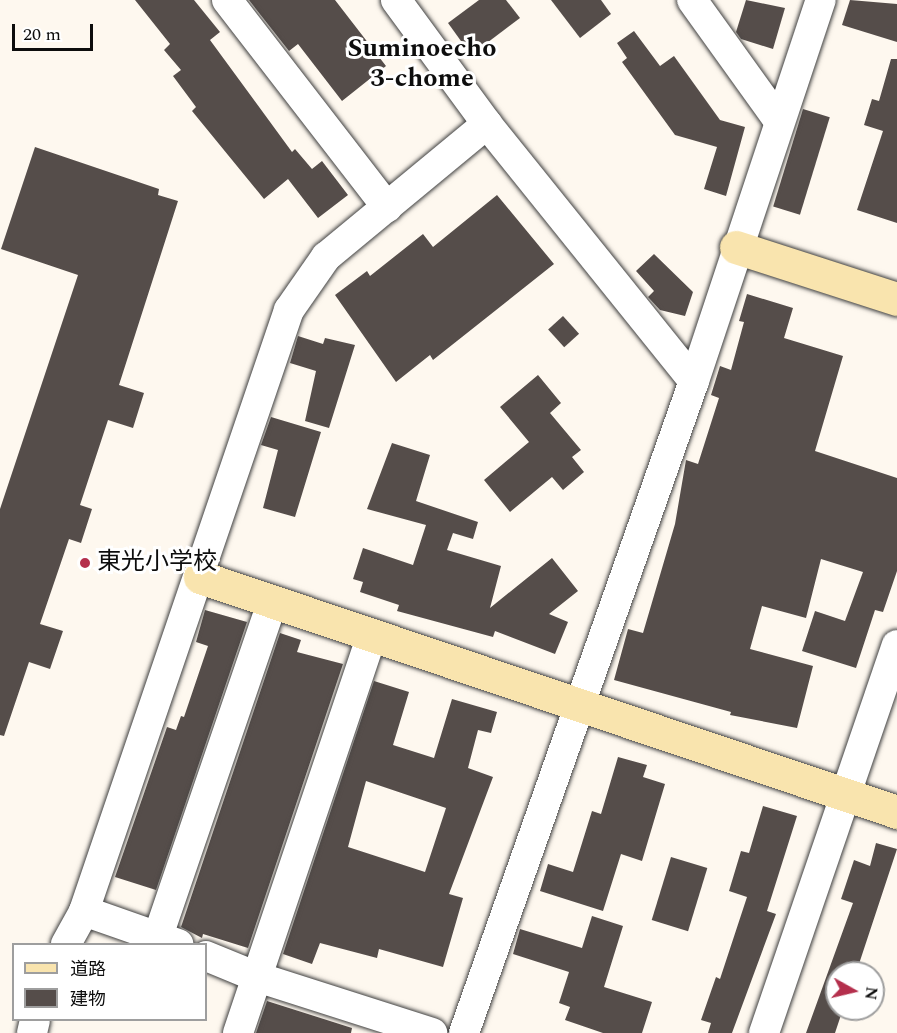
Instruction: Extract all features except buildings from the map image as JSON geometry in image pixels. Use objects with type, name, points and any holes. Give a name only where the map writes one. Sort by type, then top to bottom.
[{"type":"street","points":[[227,0],[387,207]]},
{"type":"street","points":[[396,0],[487,124],[694,381]]},
{"type":"street","points":[[692,0],[779,121]]},
{"type":"street","points":[[464,1033],[578,704],[694,381],[736,248],[821,0]]},
{"type":"street","points":[[67,943],[84,911],[200,577],[289,310],[326,257],[487,124]]},
{"type":"street","points":[[736,248],[897,299]]},
{"type":"street","points":[[200,577],[897,812]]},
{"type":"street","points":[[84,911],[168,940],[273,601]]},
{"type":"street","points":[[238,1033],[372,634]]},
{"type":"street","points":[[764,1033],[897,645]]},
{"type":"street","points":[[207,956],[360,1022],[432,1033]]},
{"type":"place","name":"東光小学校","points":[[85,563]]},
{"type":"district","name":"Suminoecho 3-chome","points":[[422,64]]}]
